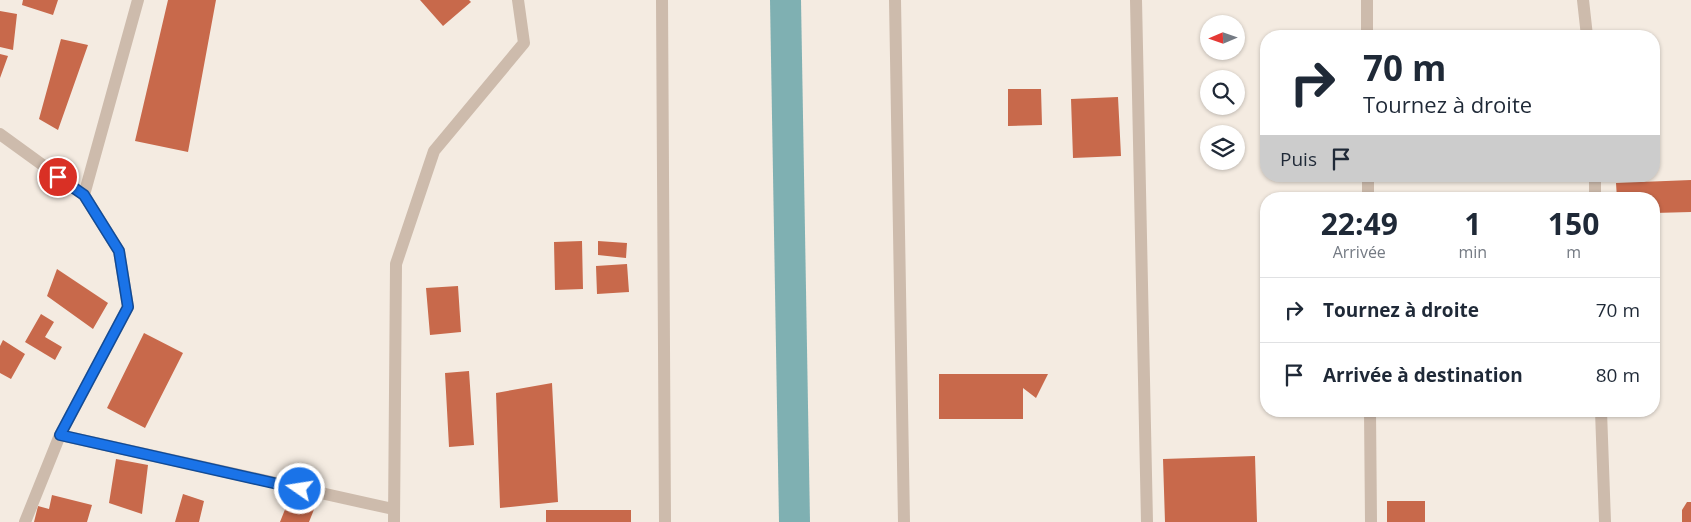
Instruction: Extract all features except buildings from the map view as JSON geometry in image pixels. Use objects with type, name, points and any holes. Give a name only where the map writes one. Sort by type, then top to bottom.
[{"type":"street","points":[[84,195],[138,0]]},
{"type":"street","points":[[60,435],[393,516],[396,264],[434,151],[524,43],[518,0]]},
{"type":"street","points":[[662,0],[666,522]]},
{"type":"street","points":[[895,0],[904,522]]},
{"type":"street","points":[[1136,0],[1147,522]]},
{"type":"street","points":[[1366,0],[1367,30]]},
{"type":"street","points":[[1583,0],[1586,30]]},
{"type":"street","points":[[0,134],[84,195],[119,251],[128,307],[60,435],[25,522]]},
{"type":"street","points":[[1370,417],[1370,522]]},
{"type":"street","points":[[1602,417],[1605,522]]},
{"type":"water","points":[[770,0],[801,0],[810,522],[779,522]]},
{"type":"route","points":[[58,177],[84,195],[119,251],[128,307],[60,435],[300,489]]}]
